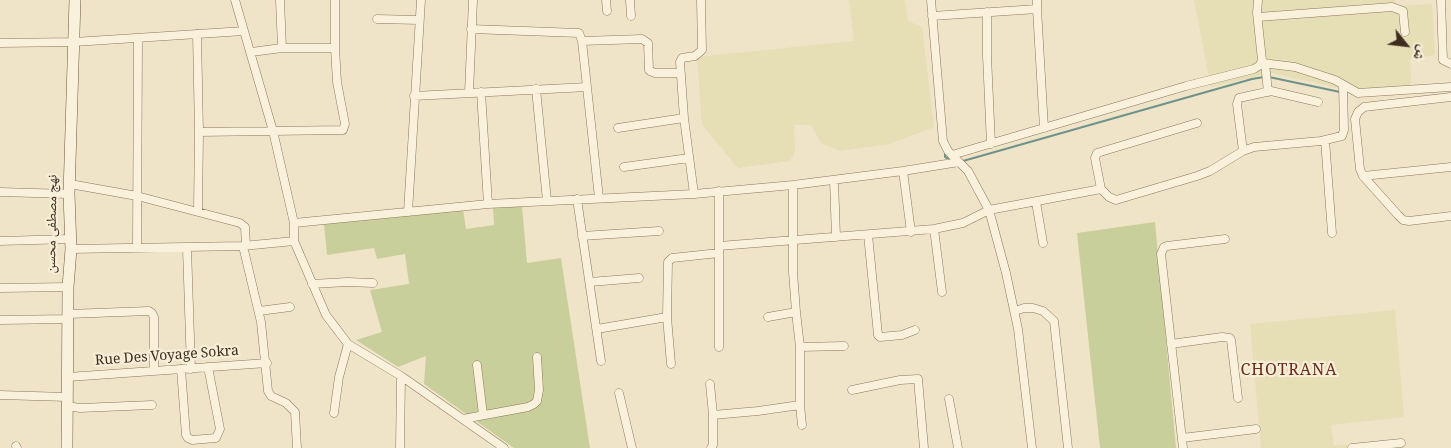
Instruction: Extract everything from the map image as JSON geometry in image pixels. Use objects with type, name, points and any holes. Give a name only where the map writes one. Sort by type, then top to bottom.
[{"type":"main road","name":"نهج مصطفى محسن","points":[[66,448],[74,0]]},
{"type":"street","points":[[234,0],[273,131],[294,224],[294,240],[326,315],[348,344],[401,376],[504,448]]},
{"type":"street","points":[[280,0],[282,48]]},
{"type":"street","points":[[199,132],[343,130],[345,124],[337,82],[335,0]]},
{"type":"street","points":[[408,212],[421,0]]},
{"type":"street","points":[[469,92],[473,0]]},
{"type":"street","points":[[606,0],[607,11]]},
{"type":"street","points":[[630,0],[631,16]]},
{"type":"street","points":[[694,194],[684,118],[680,62],[682,58],[695,56],[702,50],[701,0]]},
{"type":"street","points":[[931,0],[943,141],[945,147],[968,171],[989,210],[1015,311],[1032,448]]},
{"type":"street","points":[[1037,0],[1044,128]]},
{"type":"street","points":[[1258,0],[1258,17],[1268,92]]},
{"type":"street","points":[[1440,0],[1444,60],[1451,64]]},
{"type":"street","points":[[1258,17],[1392,7],[1403,11],[1405,32]]},
{"type":"street","points":[[932,16],[1037,9]]},
{"type":"street","points":[[988,12],[987,56],[991,144]]},
{"type":"street","points":[[378,19],[419,20]]},
{"type":"street","points":[[471,29],[577,32],[582,41],[599,198]]},
{"type":"street","points":[[0,43],[74,42],[244,31]]},
{"type":"street","points":[[197,34],[198,211]]},
{"type":"street","points":[[137,247],[138,38]]},
{"type":"street","points":[[582,41],[642,39],[648,43],[650,71],[655,73],[680,73]]},
{"type":"street","points":[[251,52],[282,48],[335,48]]},
{"type":"street","points":[[952,155],[1186,86],[1254,69],[1264,63],[1295,67],[1335,80],[1358,93],[1451,87]]},
{"type":"street","points":[[1197,123],[1097,153],[1095,158],[1100,189],[1116,200],[1197,176],[1254,147],[1325,140],[1342,136],[1344,130],[1343,85]]},
{"type":"street","points":[[414,96],[536,88],[587,87]]},
{"type":"street","points":[[536,88],[547,201]]},
{"type":"street","points":[[481,92],[488,204]]},
{"type":"street","points":[[1243,151],[1237,101],[1242,96],[1279,92],[1318,102]]},
{"type":"street","points":[[1451,97],[1383,103],[1364,107],[1358,112],[1355,119],[1360,169],[1363,176],[1403,220],[1451,216]]},
{"type":"street","points":[[618,128],[684,118]]},
{"type":"street","points":[[1325,140],[1332,233]]},
{"type":"street","points":[[624,167],[689,158]]},
{"type":"street","points":[[294,224],[488,204],[694,194],[793,185],[959,162]]},
{"type":"street","points":[[1363,176],[1451,167]]},
{"type":"street","points":[[903,171],[912,232]]},
{"type":"street","points":[[834,180],[836,238]]},
{"type":"street","points":[[793,185],[793,240],[796,312],[800,347],[800,406],[802,425]]},
{"type":"street","points":[[0,192],[70,189],[137,196],[243,224],[245,227],[245,246],[259,311],[269,394],[286,403],[294,412],[297,448]]},
{"type":"street","points":[[671,364],[667,317],[669,260],[719,249],[793,240],[934,229],[963,223],[989,210],[1100,189]]},
{"type":"street","points":[[719,191],[719,347]]},
{"type":"street","points":[[577,199],[601,361]]},
{"type":"street","points":[[1036,202],[1043,244]]},
{"type":"street","points":[[934,229],[942,292]]},
{"type":"street","points":[[582,236],[659,232]]},
{"type":"street","points":[[868,235],[878,335],[880,338],[902,335],[915,330]]},
{"type":"street","points":[[1183,448],[1163,279],[1162,250],[1167,246],[1225,239]]},
{"type":"street","points":[[0,241],[187,248],[245,246],[294,240]]},
{"type":"street","points":[[187,248],[191,369]]},
{"type":"street","points":[[590,282],[639,278]]},
{"type":"street","points":[[312,284],[373,283]]},
{"type":"street","points":[[0,288],[68,287]]},
{"type":"street","points":[[259,311],[290,307]]},
{"type":"street","points":[[1015,311],[1032,308],[1043,311],[1054,321],[1068,448]]},
{"type":"street","points":[[0,320],[149,312],[154,316],[154,371]]},
{"type":"street","points":[[768,317],[796,312]]},
{"type":"street","points":[[597,329],[667,317]]},
{"type":"street","points":[[1171,344],[1222,337],[1230,338],[1232,340],[1238,398]]},
{"type":"street","points":[[334,413],[339,377],[348,344]]},
{"type":"street","points":[[800,347],[844,346]]},
{"type":"street","points":[[463,419],[528,407],[534,404],[537,401],[539,390],[537,357]]},
{"type":"street","name":"Rue Des Voyage Sokra","points":[[68,377],[266,363]]},
{"type":"street","points":[[477,365],[483,415]]},
{"type":"street","points":[[181,369],[186,435],[192,440],[216,438],[220,429],[208,367]]},
{"type":"street","points":[[400,448],[401,376]]},
{"type":"street","points":[[852,390],[900,380],[918,379],[924,448]]},
{"type":"street","points":[[710,384],[713,415],[713,443],[711,448]]},
{"type":"street","points":[[619,393],[632,448]]},
{"type":"street","points":[[0,395],[67,402],[80,408],[152,405]]},
{"type":"street","points":[[949,399],[958,448]]},
{"type":"street","points":[[713,415],[800,406]]},
{"type":"street","points":[[1182,438],[1256,429]]},
{"type":"street","points":[[1352,448],[1401,442]]},
{"type":"shaded area","points":[[849,0],[905,0],[908,21],[922,27],[934,127],[890,144],[840,151],[821,143],[811,125],[794,125],[795,151],[790,161],[738,168],[702,125],[697,57],[854,41]]},
{"type":"shaded area","points":[[1194,0],[1395,0],[1396,6],[1432,4],[1435,55],[1410,59],[1411,85],[1346,90],[1271,73],[1211,87]]},
{"type":"shaded area","points":[[1395,310],[1404,417],[1331,425],[1334,446],[1404,440],[1405,448],[1261,448],[1250,324]]},
{"type":"green space","points":[[522,206],[527,263],[561,258],[590,448],[514,448],[424,384],[426,356],[398,367],[356,340],[382,332],[370,290],[409,284],[405,254],[377,259],[374,248],[327,255],[324,224],[463,209],[466,229],[494,225],[493,208]]},
{"type":"green space","points":[[1155,222],[1176,448],[1100,448],[1077,233]]},
{"type":"waterway","points":[[963,161],[1264,77]]},
{"type":"waterway","points":[[1269,77],[1340,92]]},
{"type":"waterway","points":[[945,152],[945,157],[952,160]]},
{"type":"district","name":"CHOTRANA","points":[[1289,373]]}]
